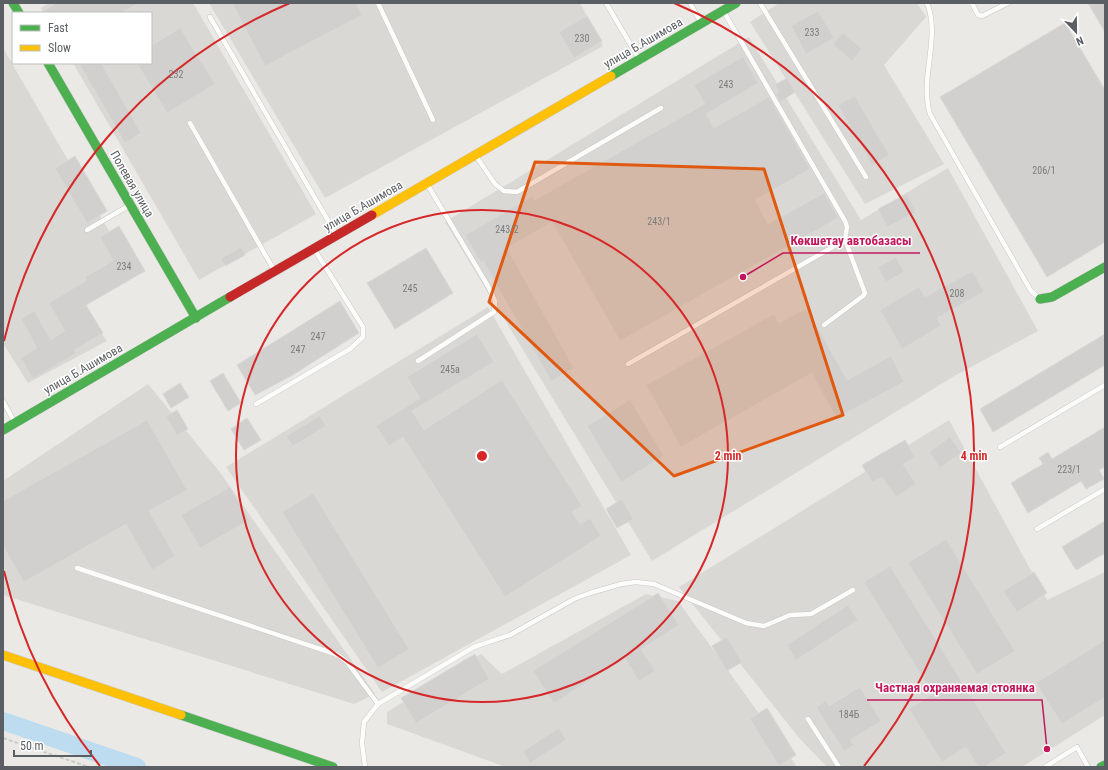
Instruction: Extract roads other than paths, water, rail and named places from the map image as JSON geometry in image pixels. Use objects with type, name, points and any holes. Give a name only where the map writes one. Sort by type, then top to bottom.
[{"type":"street","points":[[13,3],[18,12]]},
{"type":"street","name":"улица Б.Ашимова","points":[[3,430],[736,3]]},
{"type":"street","name":"Полевая улица","points":[[49,64],[196,318]]},
{"type":"street","points":[[1040,299],[1052,297],[1105,267]]},
{"type":"street","points":[[3,655],[333,767]]},
{"type":"street","points":[[1101,767],[1105,764]]},
{"type":"lane","points":[[378,3],[434,120]]},
{"type":"lane","points":[[606,3],[639,59]]},
{"type":"lane","points":[[690,3],[701,23]]},
{"type":"lane","points":[[760,3],[866,176]]},
{"type":"lane","points":[[927,3],[931,19],[927,87],[930,114],[1031,291],[1040,299]]},
{"type":"lane","points":[[972,3],[978,15],[982,16],[1008,3]]},
{"type":"lane","points":[[724,10],[845,221],[845,240],[865,293],[824,325]]},
{"type":"lane","points":[[210,18],[337,236]]},
{"type":"lane","points":[[475,155],[495,184],[504,191],[517,192],[661,108]]},
{"type":"lane","points":[[190,123],[275,272]]},
{"type":"lane","points":[[418,361],[494,312],[495,301],[488,286],[427,183]]},
{"type":"lane","points":[[87,230],[130,205]]},
{"type":"lane","points":[[628,364],[845,240]]},
{"type":"lane","points":[[256,404],[350,349],[363,337],[363,327],[314,249]]},
{"type":"lane","points":[[1000,447],[1105,384]]},
{"type":"lane","points":[[3,401],[15,423]]},
{"type":"lane","points":[[1037,530],[1105,489]]},
{"type":"lane","points":[[77,568],[338,656],[347,662],[378,704]]},
{"type":"lane","points":[[365,767],[362,742],[364,722],[378,704],[474,647],[510,635],[574,599],[621,584],[636,582],[654,584],[746,623],[758,626],[769,624],[790,615],[811,614],[853,590]]},
{"type":"lane","points":[[808,719],[839,767]]},
{"type":"lane","points":[[1045,767],[1077,748],[1088,767]]},
{"type":"waterway","points":[[3,721],[137,767]]},
{"type":"place","name":"Көкшетау автобазасы","points":[[743,277]]},
{"type":"place","name":"Частная охраняемая стоянка","points":[[1047,749]]}]
